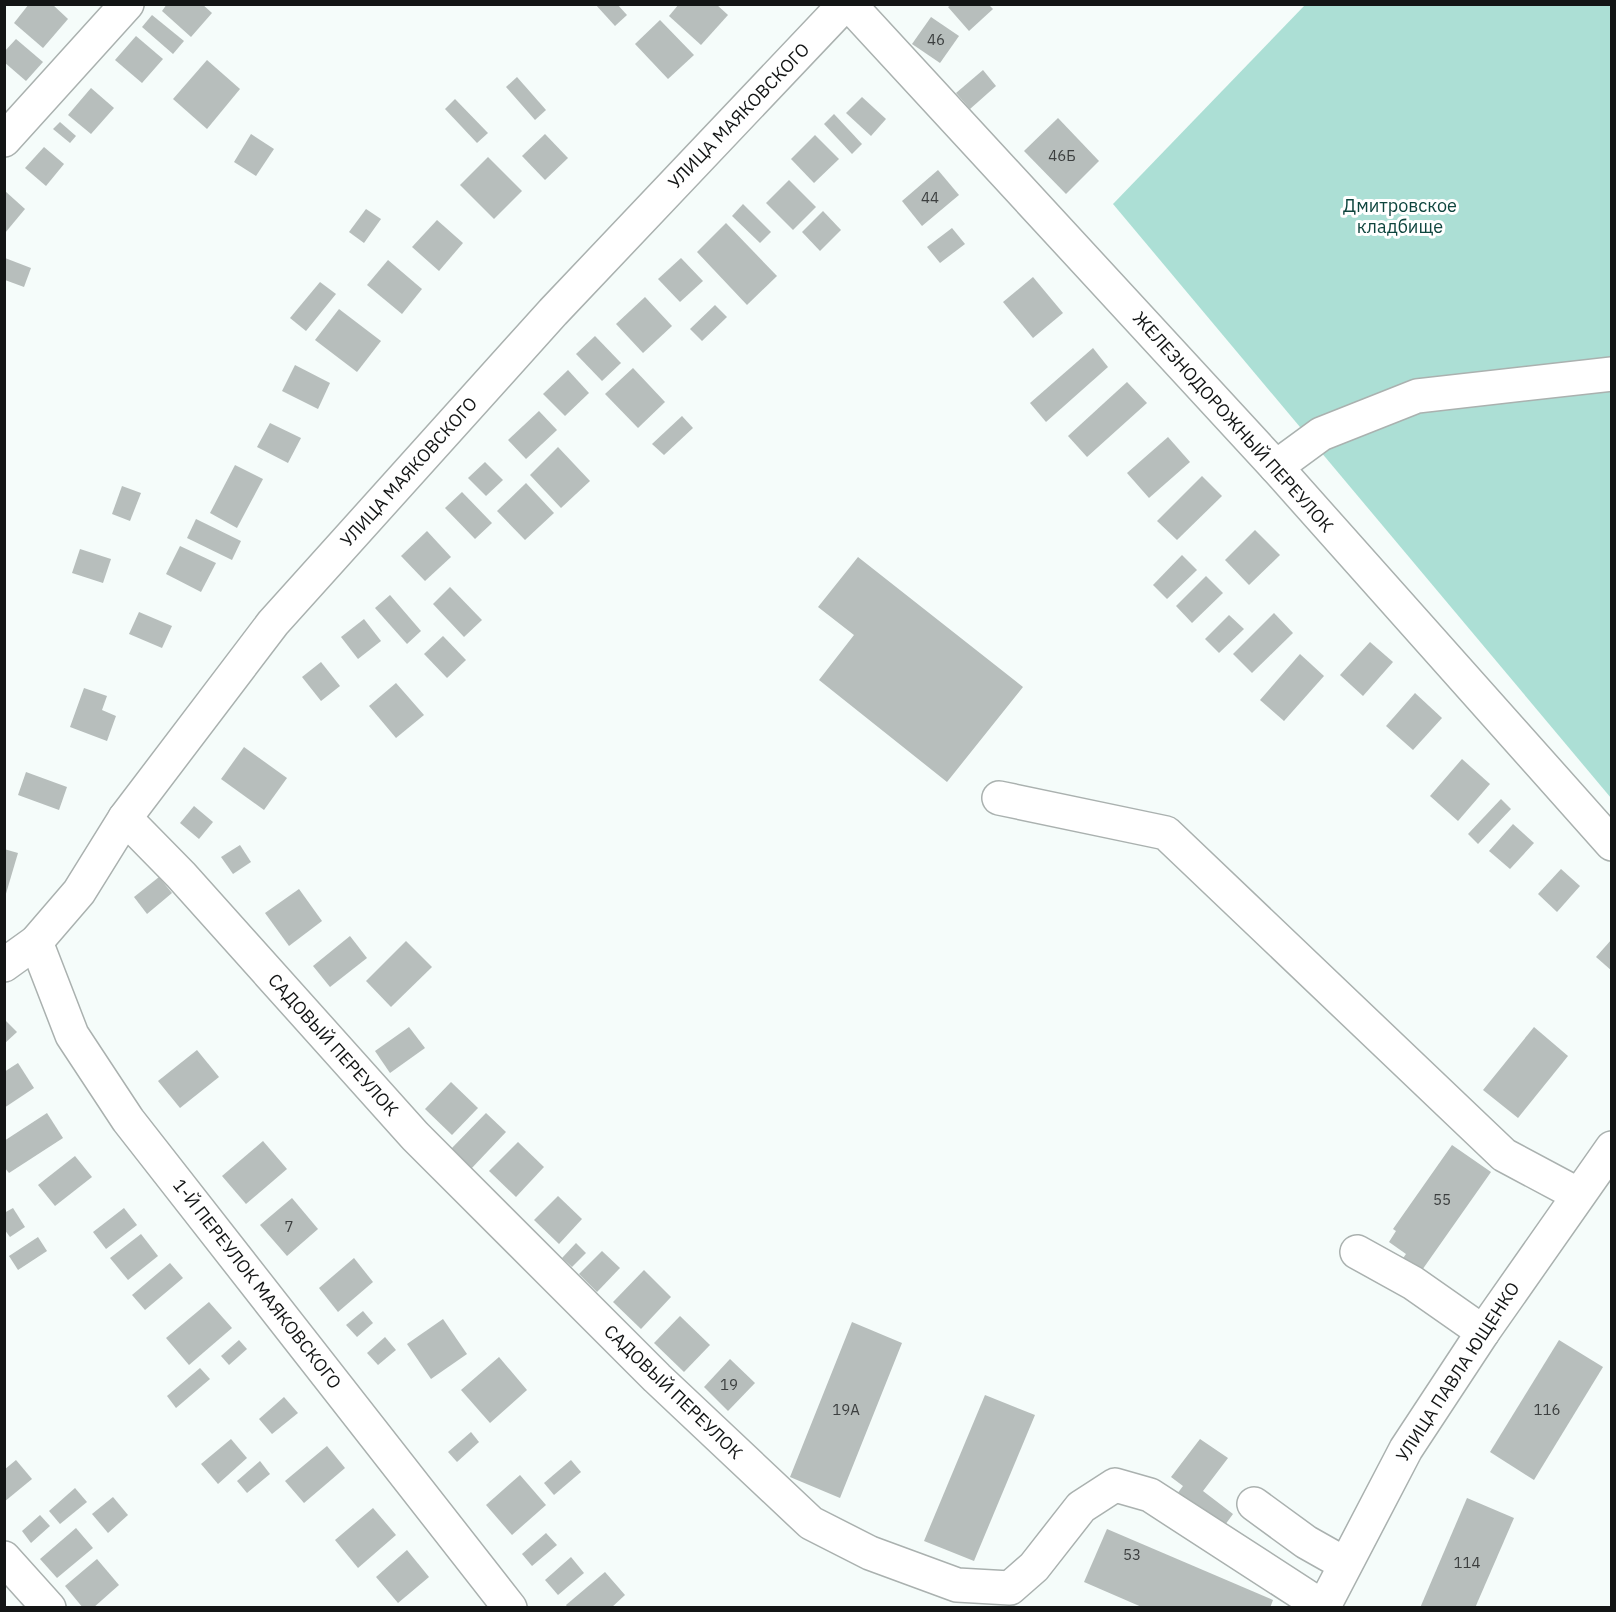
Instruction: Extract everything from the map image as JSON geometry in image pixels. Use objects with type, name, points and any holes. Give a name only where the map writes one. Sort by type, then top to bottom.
[{"type":"street","points":[[4,140],[127,4]]},
{"type":"street","name":"ЖЕЛЕЗНОДОРОЖНЫЙ ПЕРЕУЛОК","points":[[847,4],[1276,466],[1611,844]]},
{"type":"street","name":"УЛИЦА МАЯКОВСКОГО","points":[[4,965],[36,942],[79,892],[125,818],[273,623],[553,312],[847,4]]},
{"type":"street","points":[[1276,466],[1321,434],[1417,396],[1607,367]]},
{"type":"street","points":[[999,798],[1166,833],[1504,1155],[1578,1194]]},
{"type":"street","name":"САДОВЫЙ ПЕРЕУЛОК","points":[[125,818],[181,875],[415,1136],[657,1378],[811,1523],[870,1553],[957,1585],[1010,1588],[1034,1567],[1081,1507],[1115,1485],[1150,1495],[1323,1607]]},
{"type":"street","name":"1-Й ПЕРЕУЛОК МАЯКОВСКОГО","points":[[36,942],[72,1035],[128,1120],[510,1608]]},
{"type":"street","name":"УЛИЦА ПАВЛА ЮЩЕНКО","points":[[1323,1607],[1406,1449],[1483,1332],[1611,1148]]},
{"type":"street","points":[[1357,1252],[1413,1283],[1483,1332]]},
{"type":"street","points":[[1254,1504],[1306,1542],[1345,1564]]},
{"type":"street","points":[[4,1558],[49,1608]]},
{"type":"green space","name":"Дмитровское кладбище","points":[[1305,5],[1611,5],[1611,798],[1113,204]]},
{"type":"building","points":[[29,4],[52,4],[68,19],[43,48],[14,23]]},
{"type":"building","points":[[167,4],[202,4],[212,13],[191,37],[162,11]]},
{"type":"building","points":[[595,4],[617,4],[627,15],[615,26]]},
{"type":"building","points":[[679,4],[716,4],[728,15],[701,45],[669,16]]},
{"type":"building","points":[[951,5],[989,5],[993,9],[969,31],[948,7]]},
{"type":"building","points":[[152,15],[184,41],[173,54],[142,27]]},
{"type":"building","points":[[931,17],[959,36],[940,63],[912,44]]},
{"type":"building","points":[[660,20],[694,55],[668,79],[635,44]]},
{"type":"building","points":[[136,36],[163,59],[142,83],[115,60]]},
{"type":"building","points":[[16,39],[43,62],[26,81],[4,62],[4,52]]},
{"type":"building","points":[[207,60],[240,89],[207,129],[173,99]]},
{"type":"building","points":[[983,70],[996,86],[970,109],[956,93]]},
{"type":"building","points":[[517,77],[546,110],[535,120],[506,87]]},
{"type":"building","points":[[91,88],[114,108],[91,134],[68,115]]},
{"type":"building","points":[[862,97],[886,119],[871,136],[846,113]]},
{"type":"building","points":[[455,99],[488,133],[477,143],[445,109]]},
{"type":"building","points":[[834,114],[862,144],[852,154],[824,124]]},
{"type":"building","points":[[1058,118],[1099,161],[1066,194],[1024,151]]},
{"type":"building","points":[[60,122],[76,136],[70,143],[53,129]]},
{"type":"building","points":[[251,134],[274,149],[256,176],[234,162]]},
{"type":"building","points":[[545,134],[568,158],[545,180],[522,156]]},
{"type":"building","points":[[815,135],[839,159],[814,183],[791,159]]},
{"type":"building","points":[[44,147],[64,164],[46,186],[25,168]]},
{"type":"building","points":[[488,157],[522,191],[494,219],[460,185]]},
{"type":"building","points":[[938,170],[959,195],[922,226],[902,201]]},
{"type":"building","points":[[789,180],[816,207],[793,230],[766,203]]},
{"type":"building","points":[[5,191],[25,209],[5,233]]},
{"type":"building","points":[[743,204],[771,232],[760,243],[732,216]]},
{"type":"building","points":[[366,209],[381,219],[364,243],[349,232]]},
{"type":"building","points":[[823,211],[841,230],[820,251],[802,232]]},
{"type":"building","points":[[437,220],[463,243],[439,271],[412,247]]},
{"type":"building","points":[[726,223],[777,276],[747,305],[697,252]]},
{"type":"building","points":[[952,228],[965,244],[940,263],[927,247]]},
{"type":"building","points":[[5,258],[31,268],[24,287],[5,280]]},
{"type":"building","points":[[681,258],[703,281],[680,302],[658,279]]},
{"type":"building","points":[[388,260],[422,289],[402,314],[367,285]]},
{"type":"building","points":[[1033,277],[1063,313],[1033,338],[1003,302]]},
{"type":"building","points":[[320,282],[336,294],[306,331],[290,318]]},
{"type":"building","points":[[645,297],[672,326],[643,353],[616,324]]},
{"type":"building","points":[[715,305],[727,317],[702,341],[690,329]]},
{"type":"building","points":[[339,309],[381,341],[357,372],[315,340]]},
{"type":"building","points":[[595,336],[621,363],[602,381],[576,354]]},
{"type":"building","points":[[1093,348],[1108,367],[1046,422],[1030,403]]},
{"type":"building","points":[[295,365],[330,383],[318,409],[282,391]]},
{"type":"building","points":[[633,368],[665,402],[638,428],[605,394]]},
{"type":"building","points":[[568,370],[589,393],[565,416],[543,394]]},
{"type":"building","points":[[1127,382],[1147,403],[1087,457],[1068,436]]},
{"type":"building","points":[[539,411],[557,430],[526,459],[508,440]]},
{"type":"building","points":[[682,416],[693,428],[664,455],[652,444]]},
{"type":"building","points":[[270,423],[301,438],[288,463],[257,447]]},
{"type":"building","points":[[1168,437],[1190,462],[1149,498],[1127,473]]},
{"type":"building","points":[[558,447],[590,481],[561,508],[530,475]]},
{"type":"building","points":[[485,462],[503,480],[486,496],[468,478]]},
{"type":"building","points":[[235,465],[263,479],[237,528],[210,513]]},
{"type":"building","points":[[1202,476],[1222,496],[1177,540],[1157,521]]},
{"type":"building","points":[[526,483],[554,513],[525,540],[497,511]]},
{"type":"building","points":[[122,486],[141,493],[130,521],[112,514]]},
{"type":"building","points":[[462,492],[492,523],[475,539],[445,508]]},
{"type":"building","points":[[196,519],[241,541],[232,560],[187,538]]},
{"type":"building","points":[[1255,530],[1280,555],[1249,585],[1225,560]]},
{"type":"building","points":[[427,531],[451,557],[425,581],[401,556]]},
{"type":"building","points":[[180,546],[216,563],[201,592],[166,574]]},
{"type":"building","points":[[80,549],[111,559],[103,583],[72,573]]},
{"type":"building","points":[[1182,555],[1197,570],[1167,599],[1153,585]]},
{"type":"building","points":[[858,557],[1023,687],[947,782],[819,680],[854,635],[818,607]]},
{"type":"building","points":[[1206,576],[1223,593],[1192,623],[1176,606]]},
{"type":"building","points":[[450,587],[482,620],[464,637],[433,604]]},
{"type":"building","points":[[390,595],[421,631],[407,644],[375,608]]},
{"type":"building","points":[[139,612],[172,626],[162,648],[129,634]]},
{"type":"building","points":[[1274,613],[1293,633],[1252,673],[1233,654]]},
{"type":"building","points":[[1229,615],[1244,629],[1219,653],[1205,639]]},
{"type":"building","points":[[364,619],[381,641],[358,659],[341,637]]},
{"type":"building","points":[[443,636],[466,660],[447,678],[424,654]]},
{"type":"building","points":[[1370,642],[1393,662],[1363,696],[1340,675]]},
{"type":"building","points":[[1300,654],[1324,676],[1284,721],[1260,700]]},
{"type":"building","points":[[321,662],[340,686],[321,701],[302,677]]},
{"type":"building","points":[[396,683],[424,715],[396,738],[369,706]]},
{"type":"building","points":[[84,688],[107,696],[102,710],[116,716],[107,741],[70,727]]},
{"type":"building","points":[[1415,693],[1442,718],[1413,750],[1386,726]]},
{"type":"building","points":[[244,747],[287,778],[264,810],[221,779]]},
{"type":"building","points":[[1462,759],[1490,784],[1458,821],[1430,796]]},
{"type":"building","points":[[26,772],[67,787],[59,810],[18,795]]},
{"type":"building","points":[[1501,799],[1511,809],[1478,844],[1468,834]]},
{"type":"building","points":[[194,806],[213,822],[199,839],[180,823]]},
{"type":"building","points":[[1513,824],[1534,843],[1510,869],[1489,851]]},
{"type":"building","points":[[240,845],[251,862],[233,874],[221,857]]},
{"type":"building","points":[[4,849],[18,853],[5,897],[4,897]]},
{"type":"building","points":[[1561,869],[1580,886],[1557,912],[1538,894]]},
{"type":"building","points":[[159,877],[172,893],[147,914],[134,897]]},
{"type":"building","points":[[299,889],[322,921],[289,946],[265,913]]},
{"type":"building","points":[[350,936],[367,958],[330,987],[313,966]]},
{"type":"building","points":[[1612,939],[1612,971],[1596,957]]},
{"type":"building","points":[[406,941],[432,967],[391,1007],[366,981]]},
{"type":"building","points":[[4,1019],[17,1032],[4,1044]]},
{"type":"building","points":[[409,1027],[425,1048],[390,1073],[375,1051]]},
{"type":"building","points":[[1534,1027],[1568,1056],[1518,1118],[1483,1090]]},
{"type":"building","points":[[197,1050],[219,1077],[180,1108],[158,1081]]},
{"type":"building","points":[[18,1063],[34,1088],[4,1108],[4,1072]]},
{"type":"building","points":[[451,1082],[478,1108],[452,1135],[425,1109]]},
{"type":"building","points":[[47,1113],[63,1138],[9,1173],[4,1167],[4,1141]]},
{"type":"building","points":[[486,1113],[506,1132],[470,1170],[450,1150]]},
{"type":"building","points":[[263,1141],[287,1169],[246,1204],[222,1176]]},
{"type":"building","points":[[518,1142],[544,1167],[516,1197],[489,1171]]},
{"type":"building","points":[[1452,1145],[1491,1172],[1420,1273],[1401,1261],[1406,1254],[1389,1242],[1396,1231],[1393,1229]]},
{"type":"building","points":[[75,1156],[92,1177],[55,1206],[38,1185]]},
{"type":"building","points":[[558,1196],[582,1219],[559,1244],[534,1220]]},
{"type":"building","points":[[292,1198],[318,1229],[287,1256],[260,1225]]},
{"type":"building","points":[[13,1208],[25,1227],[10,1237],[4,1229],[4,1213]]},
{"type":"building","points":[[124,1208],[137,1225],[106,1249],[93,1232]]},
{"type":"building","points":[[141,1234],[158,1256],[128,1280],[110,1258]]},
{"type":"building","points":[[38,1237],[47,1251],[18,1270],[9,1256]]},
{"type":"building","points":[[576,1243],[586,1253],[572,1267],[562,1258]]},
{"type":"building","points":[[602,1251],[620,1268],[597,1292],[579,1274]]},
{"type":"building","points":[[354,1258],[373,1282],[338,1312],[319,1288]]},
{"type":"building","points":[[170,1263],[183,1278],[145,1310],[132,1295]]},
{"type":"building","points":[[644,1270],[671,1297],[641,1329],[613,1302]]},
{"type":"building","points":[[209,1302],[232,1328],[189,1365],[166,1338]]},
{"type":"building","points":[[363,1311],[373,1323],[357,1337],[346,1325]]},
{"type":"building","points":[[680,1316],[710,1345],[684,1372],[654,1343]]},
{"type":"building","points":[[443,1319],[467,1354],[431,1379],[407,1344]]},
{"type":"building","points":[[852,1322],[902,1343],[840,1498],[790,1477]]},
{"type":"building","points":[[385,1337],[396,1350],[378,1365],[367,1353]]},
{"type":"building","points":[[239,1340],[247,1349],[229,1365],[221,1356]]},
{"type":"building","points":[[1559,1340],[1603,1367],[1534,1480],[1490,1452]]},
{"type":"building","points":[[499,1357],[527,1390],[490,1423],[461,1390]]},
{"type":"building","points":[[730,1359],[755,1383],[728,1411],[704,1387]]},
{"type":"building","points":[[200,1368],[210,1379],[176,1408],[167,1396]]},
{"type":"building","points":[[985,1395],[1035,1415],[974,1561],[924,1541]]},
{"type":"building","points":[[284,1397],[298,1413],[272,1434],[259,1419]]},
{"type":"building","points":[[471,1432],[479,1442],[457,1462],[448,1452]]},
{"type":"building","points":[[231,1439],[247,1458],[218,1484],[201,1464]]},
{"type":"building","points":[[1200,1439],[1228,1458],[1203,1491],[1233,1514],[1222,1529],[1177,1494],[1183,1486],[1171,1477]]},
{"type":"building","points":[[327,1446],[345,1468],[304,1503],[285,1481]]},
{"type":"building","points":[[16,1460],[32,1479],[4,1502],[4,1470]]},
{"type":"building","points":[[571,1460],[581,1472],[554,1495],[544,1483]]},
{"type":"building","points":[[260,1461],[270,1474],[247,1493],[237,1481]]},
{"type":"building","points":[[520,1475],[546,1505],[512,1535],[486,1505]]},
{"type":"building","points":[[75,1488],[87,1502],[60,1524],[49,1511]]},
{"type":"building","points":[[113,1497],[128,1515],[108,1533],[92,1514]]},
{"type":"building","points":[[1467,1498],[1514,1518],[1475,1608],[1420,1608]]},
{"type":"building","points":[[373,1508],[396,1535],[358,1568],[335,1540]]},
{"type":"building","points":[[40,1515],[50,1526],[31,1543],[22,1531]]},
{"type":"building","points":[[76,1528],[93,1548],[57,1578],[40,1559]]},
{"type":"building","points":[[1107,1529],[1273,1600],[1270,1608],[1144,1608],[1084,1582]]},
{"type":"building","points":[[546,1533],[557,1545],[532,1566],[522,1554]]},
{"type":"building","points":[[407,1550],[429,1577],[398,1603],[376,1577]]},
{"type":"building","points":[[571,1557],[584,1573],[558,1595],[545,1580]]},
{"type":"building","points":[[97,1559],[119,1585],[93,1608],[83,1608],[65,1586]]},
{"type":"building","points":[[605,1572],[625,1595],[611,1608],[568,1608],[566,1605]]}]
